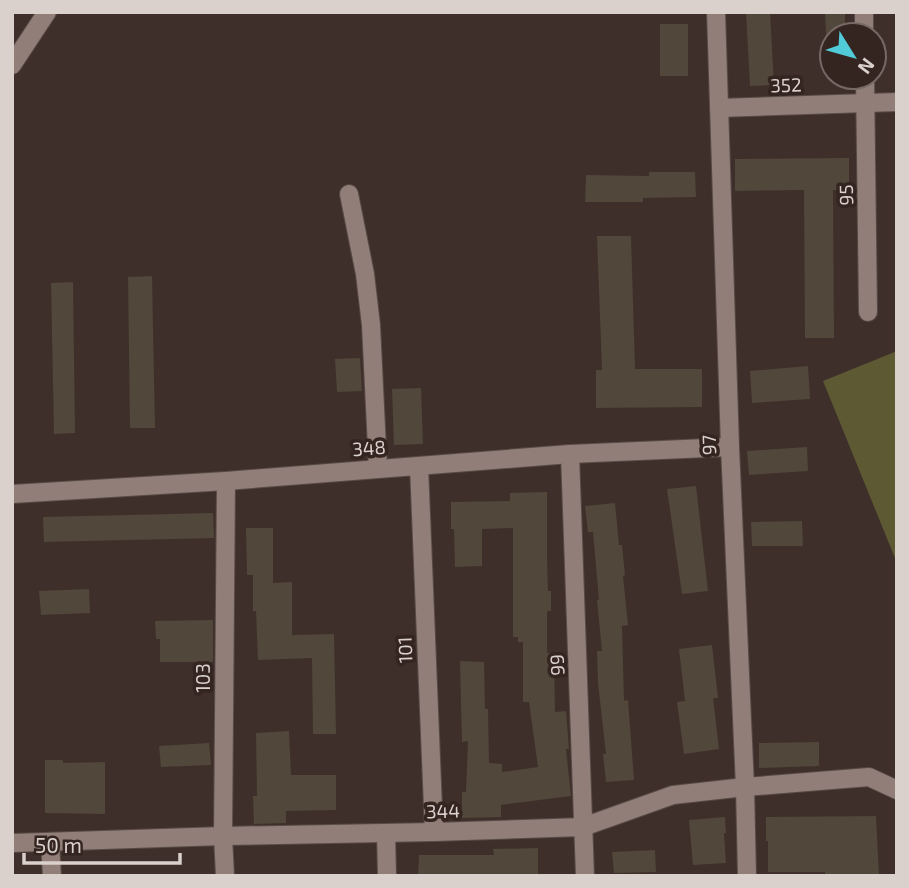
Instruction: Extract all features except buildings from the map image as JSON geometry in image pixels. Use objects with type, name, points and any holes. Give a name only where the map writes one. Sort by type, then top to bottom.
[{"type":"street","points":[[12,65],[47,12]]},
{"type":"street","name":"97","points":[[716,12],[747,876]]},
{"type":"street","name":"95","points":[[865,91],[868,312]]},
{"type":"street","name":"352","points":[[719,108],[897,102]]},
{"type":"street","points":[[349,194],[365,274],[371,325],[378,469]]},
{"type":"street","name":"348","points":[[12,495],[570,454],[730,447]]},
{"type":"street","name":"99","points":[[570,454],[585,876]]},
{"type":"street","name":"101","points":[[419,466],[434,832]]},
{"type":"street","name":"103","points":[[225,876],[223,836],[226,481]]},
{"type":"street","name":"344","points":[[12,843],[583,827],[673,795],[869,777],[897,790]]},
{"type":"street","points":[[386,834],[387,876]]},
{"type":"street","points":[[50,843],[52,876]]},
{"type":"shaded area","points":[[897,351],[897,563],[823,381]]}]
